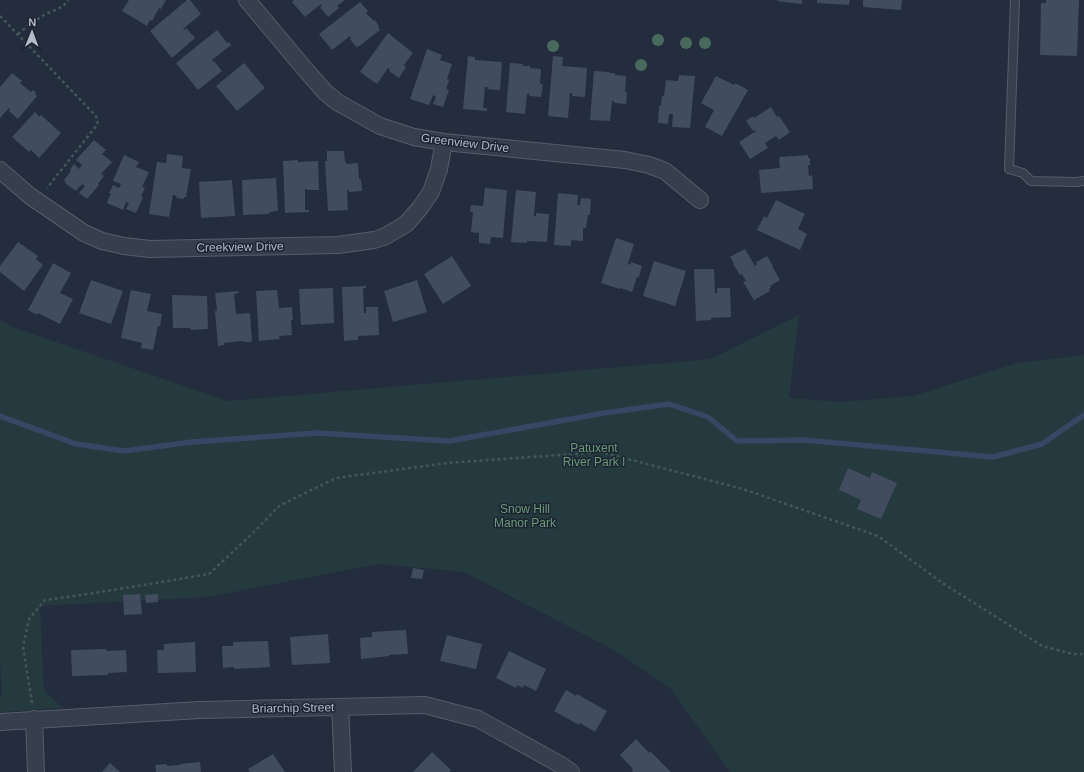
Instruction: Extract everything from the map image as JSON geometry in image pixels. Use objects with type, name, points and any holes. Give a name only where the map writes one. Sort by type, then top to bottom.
[{"type":"street","name":"Greenview Drive","points":[[247,0],[325,92],[338,102],[380,126],[414,137],[444,142],[625,160],[643,164],[665,171],[700,200]]},
{"type":"street","name":"Creekview Drive","points":[[0,170],[37,201],[84,233],[102,241],[124,246],[150,249],[338,245],[374,240],[384,237],[406,224],[432,192],[439,169],[444,142]]},
{"type":"street","name":"Briarchip Street","points":[[0,722],[200,710],[425,705],[478,719],[571,772]]},
{"type":"street","points":[[340,707],[343,772]]},
{"type":"street","points":[[34,719],[36,772]]},
{"type":"lane","points":[[1015,0],[1009,169],[1023,173],[1031,181],[1084,181]]},
{"type":"path","points":[[18,34],[43,16],[67,3],[68,0]]},
{"type":"path","points":[[0,16],[95,115],[98,120],[97,125],[37,201]]},
{"type":"path","points":[[34,719],[23,647],[29,619],[46,600],[209,574],[255,531],[279,506],[336,478],[448,463],[601,452],[743,489],[878,536],[941,582],[1042,646],[1073,654],[1084,654]]},
{"type":"green space","points":[[799,315],[789,398],[840,402],[913,396],[1017,363],[1084,355],[1084,772],[730,772],[670,688],[614,650],[464,572],[379,564],[208,597],[40,606],[44,690],[63,708],[0,712],[0,698],[2,695],[0,660],[0,320],[12,327],[228,401],[711,359]]},
{"type":"building","points":[[129,0],[166,0],[161,9],[159,8],[152,21],[150,20],[147,26],[122,11]]},
{"type":"building","points":[[187,0],[190,0],[201,14],[183,29],[184,30],[186,28],[195,38],[172,58],[150,31]]},
{"type":"building","points":[[294,0],[345,0],[337,6],[339,8],[328,17],[320,7],[322,6],[321,4],[305,17],[292,2]]},
{"type":"building","points":[[802,0],[802,4],[777,1]]},
{"type":"building","points":[[817,0],[850,0],[849,5],[817,3]]},
{"type":"building","points":[[863,0],[902,0],[901,10],[863,7]]},
{"type":"building","points":[[1046,0],[1079,0],[1077,56],[1040,55],[1041,3],[1046,3]]},
{"type":"building","points":[[360,2],[368,11],[366,13],[374,21],[375,20],[380,30],[358,47],[356,47],[350,39],[350,36],[332,50],[319,34]]},
{"type":"building","points":[[217,30],[227,43],[229,42],[231,45],[212,60],[222,71],[198,90],[176,63]]},
{"type":"building","points":[[388,33],[413,53],[404,65],[406,67],[399,78],[389,71],[390,69],[388,68],[377,84],[360,72]]},
{"type":"building","points":[[427,49],[442,55],[440,60],[452,64],[447,79],[449,80],[446,89],[449,90],[443,107],[433,104],[436,97],[433,95],[429,105],[410,99]]},
{"type":"building","points":[[468,56],[475,57],[475,60],[502,62],[500,90],[487,89],[488,87],[485,87],[483,108],[487,108],[487,111],[463,109]]},
{"type":"building","points":[[553,56],[563,57],[562,66],[587,68],[585,97],[572,96],[572,93],[570,93],[568,118],[548,116]]},
{"type":"building","points":[[244,63],[265,88],[237,111],[216,86]]},
{"type":"building","points":[[510,63],[523,64],[523,66],[530,66],[530,68],[541,69],[540,84],[543,84],[541,97],[529,96],[530,94],[527,94],[525,114],[506,112]]},
{"type":"building","points":[[594,71],[609,72],[615,73],[615,75],[626,76],[626,104],[614,103],[614,101],[612,101],[610,121],[590,120]]},
{"type":"building","points":[[12,73],[22,81],[20,83],[31,92],[33,90],[37,96],[18,119],[9,111],[9,108],[0,118],[0,87]]},
{"type":"building","points":[[679,75],[695,76],[690,128],[672,127],[673,114],[669,114],[668,124],[658,123],[659,106],[661,106],[662,96],[664,96],[666,80],[678,81]]},
{"type":"building","points":[[716,76],[734,85],[735,83],[748,90],[722,136],[705,127],[714,110],[701,103]]},
{"type":"building","points":[[771,107],[777,117],[779,116],[790,132],[779,140],[776,136],[765,143],[768,148],[750,159],[739,142],[756,131],[753,131],[746,121],[753,116],[754,118]]},
{"type":"building","points":[[35,112],[40,117],[41,115],[61,133],[39,158],[31,150],[29,152],[12,137]]},
{"type":"building","points":[[94,140],[106,150],[102,154],[112,162],[101,174],[104,176],[98,184],[99,185],[87,199],[79,193],[85,186],[82,184],[76,191],[65,183],[66,182],[64,180],[74,164],[79,169],[82,165],[76,160]]},
{"type":"building","points":[[327,151],[344,151],[345,162],[347,164],[358,163],[359,179],[361,179],[362,191],[349,192],[349,190],[347,190],[348,210],[328,211],[325,161],[327,161]]},
{"type":"building","points":[[167,154],[183,156],[182,168],[191,169],[186,197],[184,197],[184,199],[176,198],[177,196],[173,195],[169,217],[149,214],[157,162],[166,163]]},
{"type":"building","points":[[124,155],[139,162],[136,167],[149,172],[142,187],[145,188],[141,196],[143,197],[136,213],[126,209],[129,203],[126,202],[123,210],[107,203],[111,193],[109,193],[113,185],[119,188],[121,184],[113,181]]},
{"type":"building","points":[[808,155],[808,158],[810,158],[810,165],[808,165],[809,176],[812,175],[813,189],[761,193],[759,170],[780,168],[779,157]]},
{"type":"building","points":[[298,160],[298,162],[318,161],[319,190],[305,189],[305,210],[309,210],[309,212],[285,213],[283,161]]},
{"type":"building","points":[[276,178],[278,211],[269,212],[269,214],[243,215],[242,180]]},
{"type":"building","points":[[232,180],[235,216],[201,218],[199,182]]},
{"type":"building","points":[[485,188],[507,190],[503,238],[491,237],[490,244],[479,243],[479,233],[471,232],[473,212],[470,212],[471,205],[483,206]]},
{"type":"building","points":[[516,190],[536,192],[534,216],[536,216],[536,213],[549,214],[547,242],[511,242]]},
{"type":"building","points":[[558,193],[578,195],[577,205],[580,205],[581,198],[591,199],[590,215],[588,215],[586,228],[583,228],[583,241],[571,240],[571,246],[554,245]]},
{"type":"building","points":[[776,200],[805,214],[798,229],[807,234],[800,250],[757,230],[764,216],[767,218]]},
{"type":"building","points":[[616,238],[634,244],[628,264],[630,265],[631,262],[642,266],[632,292],[601,283]]},
{"type":"building","points":[[18,242],[38,256],[36,259],[43,265],[24,291],[0,272],[0,266]]},
{"type":"building","points":[[745,249],[755,266],[757,264],[756,262],[767,256],[780,280],[770,286],[770,291],[754,300],[743,282],[746,281],[742,274],[740,275],[730,257]]},
{"type":"building","points":[[452,256],[471,286],[443,304],[424,274]]},
{"type":"building","points":[[654,261],[686,271],[675,306],[643,296]]},
{"type":"building","points":[[53,263],[71,273],[60,293],[73,299],[60,324],[38,313],[37,315],[28,310]]},
{"type":"building","points":[[694,269],[714,269],[715,293],[717,293],[717,288],[730,288],[731,317],[711,318],[711,320],[696,321]]},
{"type":"building","points":[[91,280],[123,291],[111,324],[79,313]]},
{"type":"building","points":[[417,280],[427,312],[393,322],[384,291]]},
{"type":"building","points":[[366,286],[366,288],[363,288],[364,313],[366,313],[366,307],[378,307],[379,335],[358,336],[358,340],[344,341],[342,287]]},
{"type":"building","points":[[333,288],[334,323],[301,325],[299,289]]},
{"type":"building","points":[[131,290],[151,294],[147,311],[162,314],[153,350],[141,348],[142,343],[121,338]]},
{"type":"building","points":[[277,290],[279,308],[292,307],[292,335],[279,336],[280,339],[259,341],[256,291]]},
{"type":"building","points":[[238,291],[239,293],[234,294],[236,314],[250,313],[252,342],[243,341],[224,343],[224,345],[218,346],[215,293]]},
{"type":"building","points":[[172,295],[207,296],[208,329],[191,330],[190,328],[173,328]]},
{"type":"building","points":[[848,468],[870,478],[872,472],[897,483],[881,519],[857,509],[861,500],[839,490]]},
{"type":"building","points":[[413,568],[424,570],[422,579],[411,578]]},
{"type":"building","points":[[140,594],[142,614],[124,615],[123,595]]},
{"type":"building","points":[[158,594],[158,602],[146,603],[145,595]]},
{"type":"building","points":[[406,630],[408,654],[361,659],[360,638],[372,637],[372,632]]},
{"type":"building","points":[[328,634],[330,663],[292,665],[290,637]]},
{"type":"building","points":[[447,635],[482,644],[476,669],[440,661]]},
{"type":"building","points":[[268,641],[270,667],[234,669],[234,667],[223,668],[222,646],[233,646],[233,642]]},
{"type":"building","points":[[195,642],[196,672],[158,673],[157,650],[164,650],[164,644]]},
{"type":"building","points":[[106,649],[107,651],[126,650],[127,672],[108,673],[108,675],[72,676],[71,650]]},
{"type":"building","points":[[509,651],[546,669],[536,691],[524,685],[523,688],[517,685],[516,688],[496,678]]},
{"type":"building","points":[[566,690],[576,696],[577,694],[607,711],[595,732],[554,711]]},
{"type":"building","points":[[636,739],[649,753],[650,751],[671,772],[633,772],[631,770],[633,769],[620,755]]},
{"type":"building","points":[[432,752],[451,770],[449,772],[413,772]]},
{"type":"building","points":[[273,754],[285,772],[250,772],[248,769]]},
{"type":"building","points":[[200,762],[201,772],[156,772],[155,765],[167,764],[167,766]]},
{"type":"building","points":[[110,763],[120,772],[102,772]]},
{"type":"waterway","points":[[0,416],[76,444],[124,451],[192,442],[317,433],[449,441],[604,413],[669,404],[708,417],[737,441],[804,440],[993,457],[1042,444],[1084,415]]},
{"type":"park label","name":"Patuxent River Park I","points":[[594,455]]},
{"type":"park label","name":"Snow Hill Manor Park","points":[[525,516]]}]
